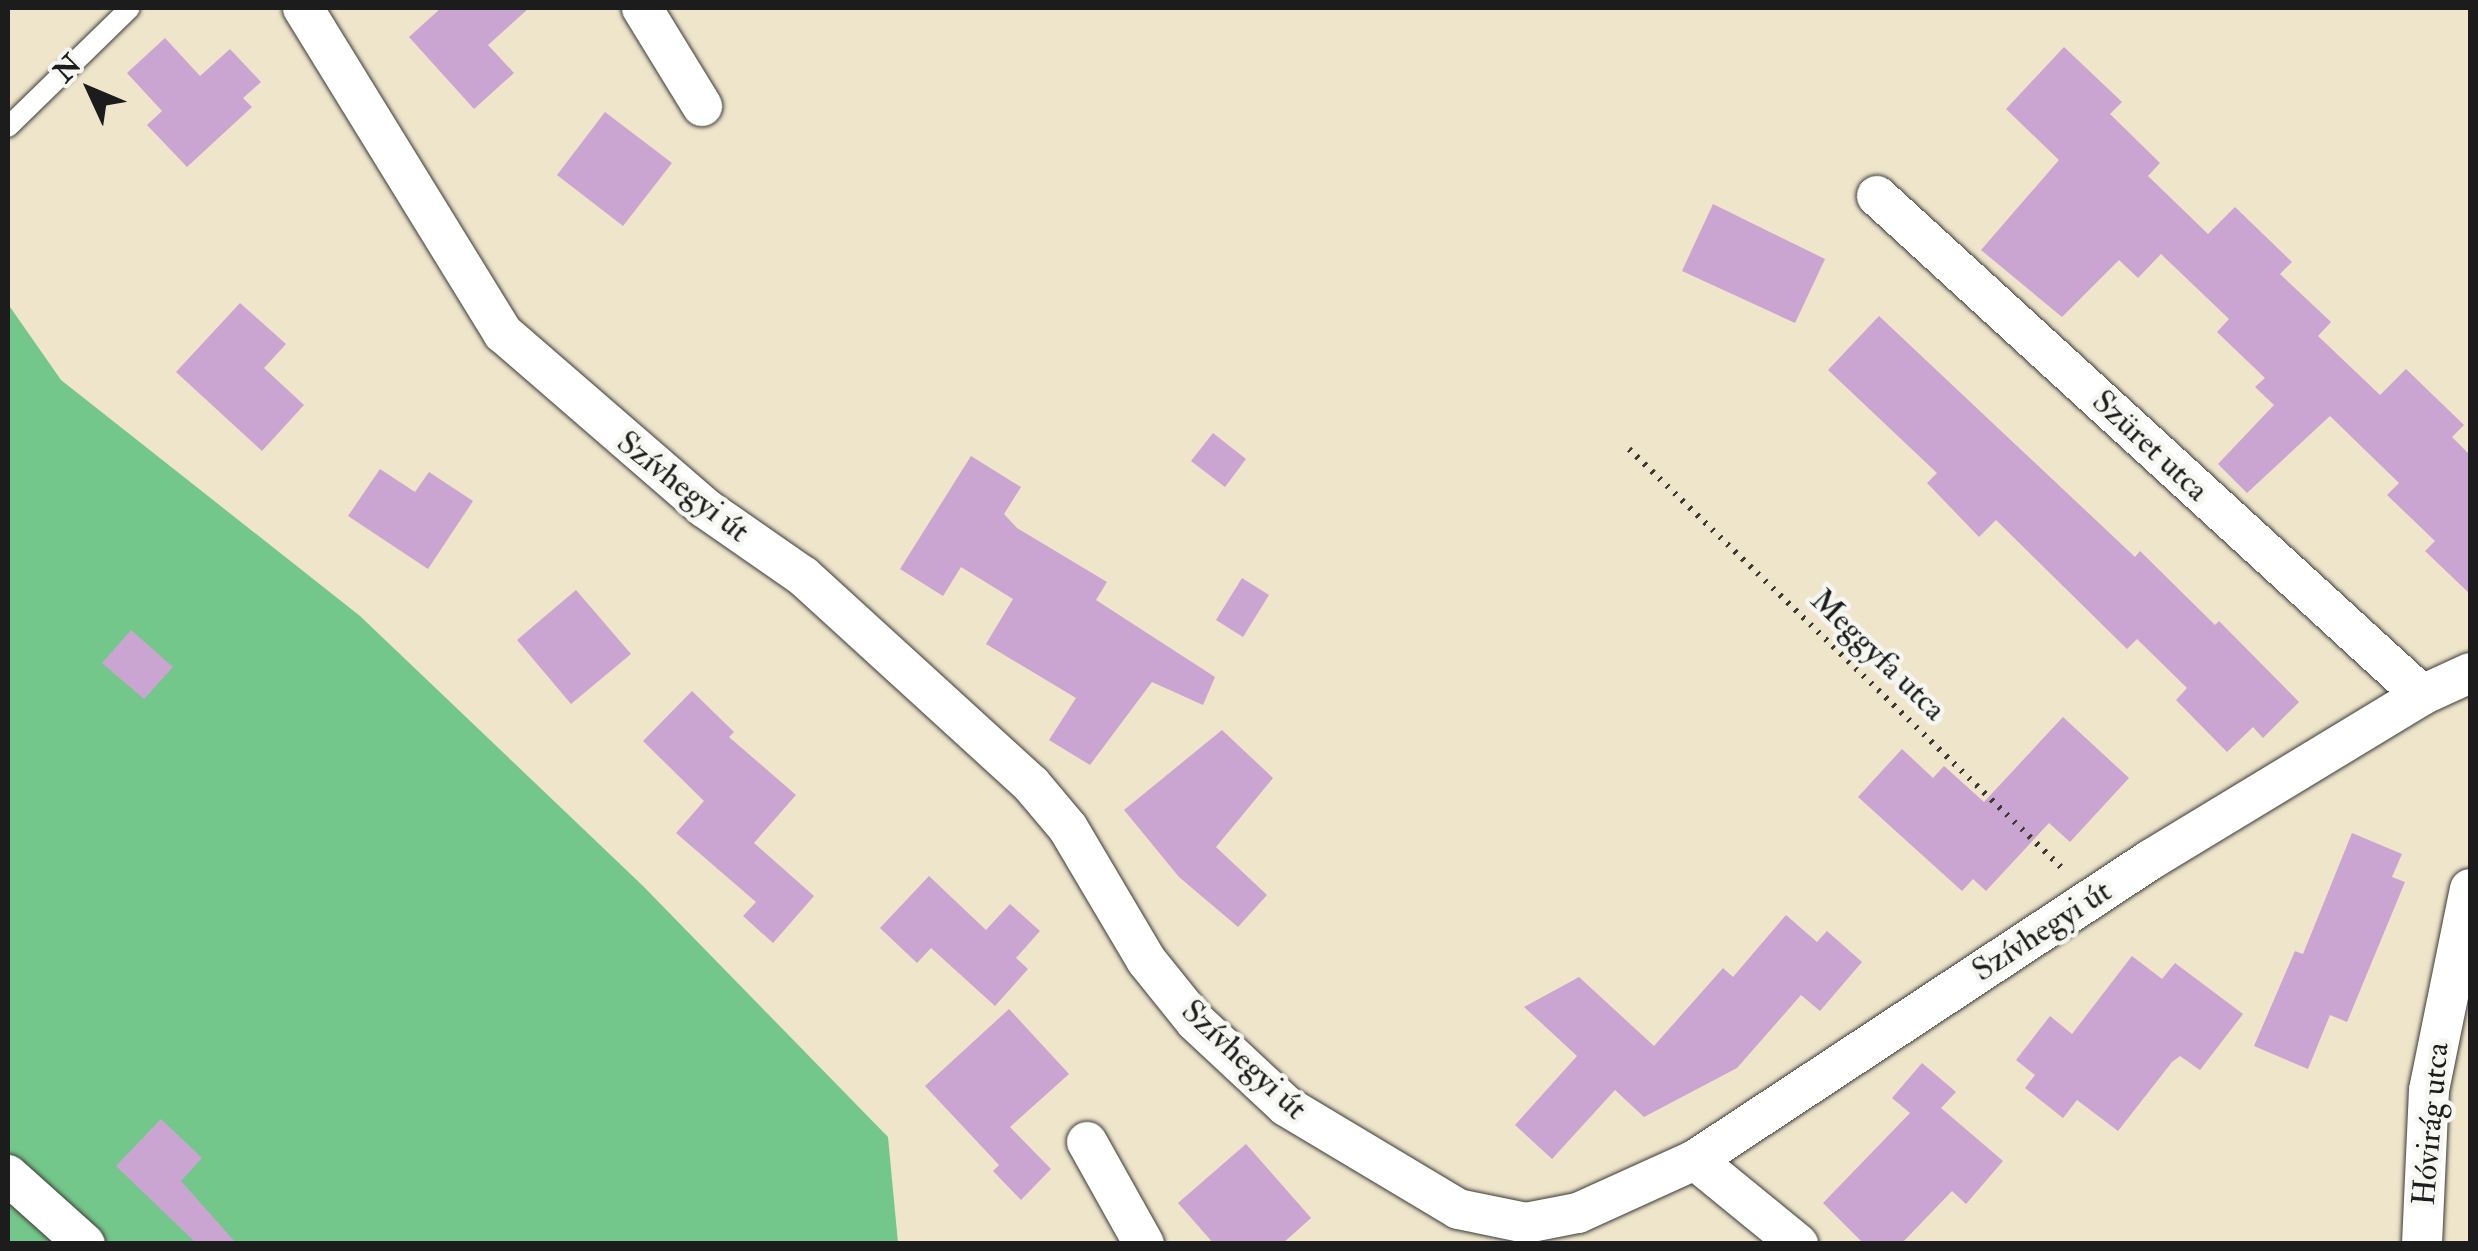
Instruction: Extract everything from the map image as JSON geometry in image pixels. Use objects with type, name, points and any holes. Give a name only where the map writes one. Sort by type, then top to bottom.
[{"type":"street","name":"Szívhegyi út","points":[[302,8],[503,334],[705,508],[817,589],[1031,784],[1068,828],[1146,960],[1195,1021],[1286,1106],[1416,1188],[1494,1220],[1576,1228],[1695,1160],[2093,898],[2422,696],[2470,673]]},
{"type":"street","points":[[642,8],[702,106]]},
{"type":"street","name":"Szüret utca","points":[[1877,196],[2422,696]]},
{"type":"street","name":"Hóvirág utca","points":[[2422,1244],[2429,1090],[2470,889]]},
{"type":"street","points":[[1087,1142],[1144,1244]]},
{"type":"street","points":[[1695,1160],[1798,1244]]},
{"type":"street","points":[[8,1175],[85,1244]]},
{"type":"lane","points":[[8,128],[130,8]]},
{"type":"path","name":"Meggyfa utca","points":[[1629,449],[2093,898]]},
{"type":"green space","points":[[8,304],[61,380],[360,616],[642,885],[888,1137],[898,1243],[8,1243]]},
{"type":"building","points":[[441,8],[529,8],[488,45],[514,73],[474,109],[409,37]]},
{"type":"building","points":[[165,38],[200,76],[230,49],[261,82],[243,98],[252,107],[187,167],[147,125],[162,111],[127,73]]},
{"type":"building","points":[[2064,47],[2122,102],[2110,114],[2160,163],[2148,176],[2208,234],[2235,207],[2292,262],[2280,274],[2331,322],[2318,336],[2380,395],[2406,369],[2464,425],[2452,437],[2470,455],[2470,594],[2425,551],[2435,541],[2387,495],[2399,483],[2330,416],[2247,493],[2218,464],[2274,405],[2255,387],[2265,378],[2217,332],[2229,319],[2161,254],[2138,278],[2119,260],[2062,317],[1981,250],[2059,160],[2006,109]]},
{"type":"building","points":[[605,112],[672,163],[623,226],[557,175]]},
{"type":"building","points":[[1713,204],[1825,259],[1795,323],[1682,271]]},
{"type":"building","points":[[240,303],[286,344],[264,368],[304,405],[262,451],[176,372]]},
{"type":"building","points":[[1879,316],[2135,557],[2140,551],[2215,625],[2219,621],[2299,702],[2263,738],[2253,727],[2227,752],[2176,700],[2187,688],[2137,639],[2127,649],[1996,520],[1979,537],[1927,483],[1937,473],[1828,370]]},
{"type":"building","points":[[1213,433],[1246,459],[1225,487],[1191,461]]},
{"type":"building","points":[[971,456],[1021,487],[1004,514],[1017,528],[1107,582],[1096,600],[1215,677],[1203,705],[1152,682],[1090,765],[1049,740],[1076,698],[986,644],[1013,599],[961,567],[943,596],[900,569]]},
{"type":"building","points":[[380,469],[415,492],[429,472],[473,501],[428,569],[348,516]]},
{"type":"building","points":[[1242,578],[1269,595],[1243,637],[1216,620]]},
{"type":"building","points":[[576,590],[631,654],[571,704],[517,640]]},
{"type":"building","points":[[131,630],[173,667],[144,699],[102,663]]},
{"type":"building","points":[[692,691],[734,732],[729,737],[796,795],[754,843],[814,896],[773,943],[743,916],[756,902],[676,833],[704,801],[643,741]]},
{"type":"building","points":[[2063,717],[2129,778],[2070,842],[2049,823],[1986,891],[1973,879],[1962,891],[1858,797],[1902,749],[1933,778],[1944,766],[1984,802]]},
{"type":"building","points":[[1222,730],[1273,778],[1216,847],[1267,895],[1238,927],[1179,877],[1124,810]]},
{"type":"building","points":[[2352,833],[2402,854],[2392,877],[2405,882],[2347,1022],[2330,1015],[2308,1069],[2254,1046],[2295,951],[2303,954]]},
{"type":"building","points":[[929,876],[986,930],[1010,904],[1040,931],[1016,958],[1028,969],[995,1006],[931,948],[917,963],[880,928]]},
{"type":"building","points":[[1786,915],[1817,942],[1827,931],[1862,962],[1820,1011],[1801,995],[1737,1068],[1644,1117],[1615,1090],[1552,1159],[1515,1125],[1577,1056],[1524,1007],[1579,977],[1654,1046],[1723,968],[1733,977]]},
{"type":"building","points":[[2132,956],[2162,979],[2175,963],[2243,1014],[2200,1070],[2180,1056],[2172,1062],[2118,1131],[2077,1100],[2063,1118],[2025,1088],[2035,1075],[2016,1060],[2050,1016],[2072,1034]]},
{"type":"building","points":[[1009,1009],[1069,1074],[1010,1127],[1051,1169],[1021,1200],[993,1171],[999,1165],[925,1086]]},
{"type":"building","points":[[1922,1063],[1956,1092],[1941,1108],[2003,1161],[1966,1204],[1952,1191],[1901,1244],[1864,1244],[1823,1203],[1910,1113],[1892,1098]]},
{"type":"building","points":[[161,1119],[202,1158],[181,1181],[237,1244],[197,1244],[116,1166]]},
{"type":"building","points":[[1246,1144],[1311,1218],[1282,1244],[1214,1244],[1178,1203]]}]
